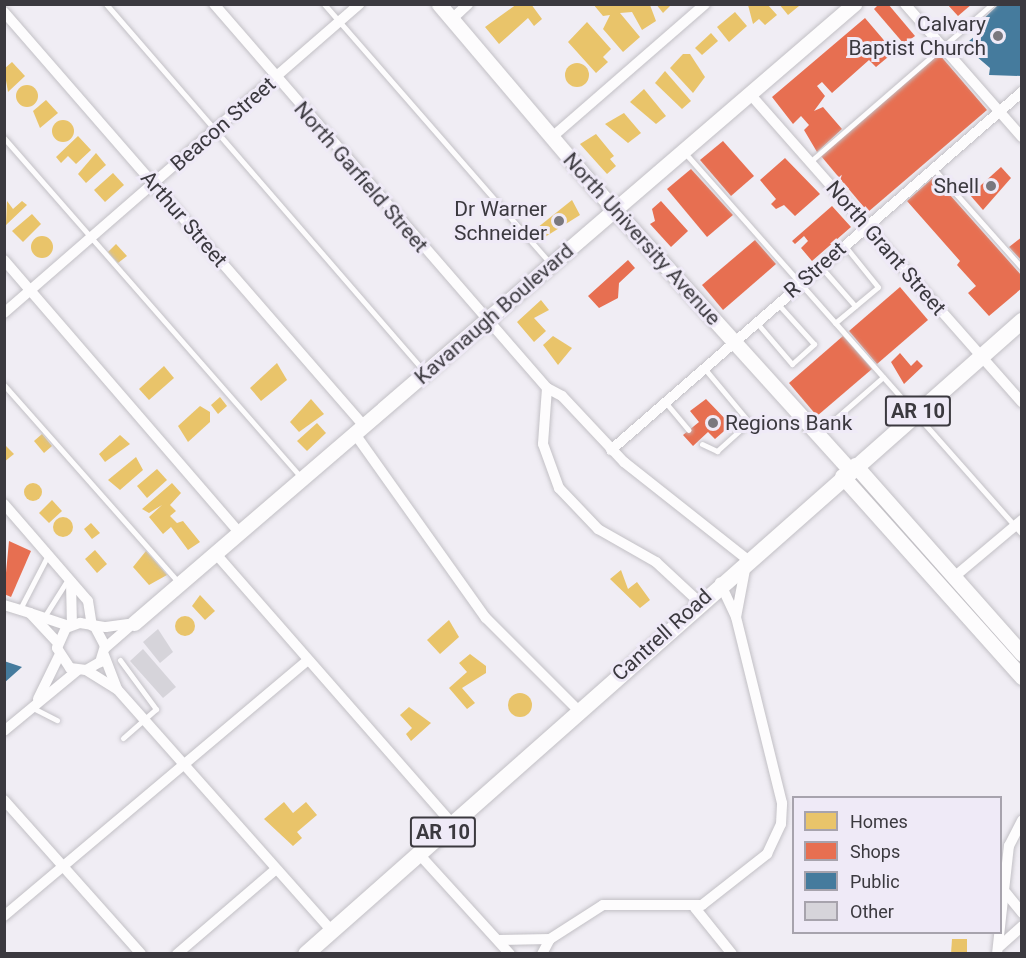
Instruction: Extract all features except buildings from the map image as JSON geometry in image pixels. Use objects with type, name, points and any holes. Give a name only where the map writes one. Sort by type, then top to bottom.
[{"type":"main road","name":"Cantrell Road","points":[[307,953],[747,559],[1022,321]]},
{"type":"street","name":"North Garfield Street","points":[[214,4],[486,321],[547,388],[562,396],[611,450],[747,559]]},
{"type":"street","name":"Beacon Street","points":[[4,313],[360,4]]},
{"type":"street","name":"North University Avenue","points":[[439,4],[551,138],[818,434],[1022,677]]},
{"type":"street","points":[[452,19],[468,4]]},
{"type":"street","points":[[551,138],[705,4]]},
{"type":"street","name":"Kavanaugh Boulevard","points":[[134,623],[854,4]]},
{"type":"street","points":[[905,4],[1022,137]]},
{"type":"street","name":"Arthur Street","points":[[4,12],[154,184],[359,430],[486,618],[579,710]]},
{"type":"street","name":"R Street","points":[[611,450],[703,367],[1022,92]]},
{"type":"street","name":"North Grant Street","points":[[750,94],[1022,402]]},
{"type":"street","points":[[4,260],[240,533]]},
{"type":"street","points":[[547,388],[543,444],[560,488],[598,529],[656,562],[699,602]]},
{"type":"street","name":"North University Avenue","points":[[849,470],[954,578],[1022,654]]},
{"type":"street","points":[[4,504],[88,601],[94,626],[117,689]]},
{"type":"street","points":[[954,578],[1019,527]]},
{"type":"street","points":[[216,554],[452,824]]},
{"type":"street","points":[[736,616],[747,559]]},
{"type":"street","points":[[33,706],[59,656],[58,643],[70,626],[69,580]]},
{"type":"street","points":[[542,954],[550,939],[603,905],[695,908],[714,901],[758,864],[774,843],[782,813],[736,616],[720,583]]},
{"type":"street","points":[[4,604],[46,615],[70,626],[134,623]]},
{"type":"street","points":[[25,611],[58,643]]},
{"type":"street","points":[[4,731],[105,651],[134,623]]},
{"type":"street","points":[[59,656],[117,689],[332,931]]},
{"type":"street","points":[[4,916],[64,868],[308,660]]},
{"type":"street","points":[[4,800],[141,954]]},
{"type":"street","points":[[1002,922],[1009,846],[1022,820]]},
{"type":"street","points":[[418,854],[510,954]]},
{"type":"street","points":[[177,954],[276,869]]},
{"type":"street","points":[[1006,893],[1022,913]]},
{"type":"street","points":[[695,908],[732,954]]},
{"type":"street","points":[[998,950],[1022,926]]},
{"type":"street","points":[[998,950],[1000,934]]},
{"type":"street","points":[[499,940],[550,939]]},
{"type":"lane","points":[[106,4],[426,373]]},
{"type":"lane","points":[[324,4],[551,265]]},
{"type":"lane","points":[[811,161],[940,46],[992,4]]},
{"type":"lane","points":[[4,138],[303,479]]},
{"type":"lane","points":[[683,151],[1019,527]]},
{"type":"lane","points":[[933,168],[1022,268]]},
{"type":"lane","points":[[835,323],[878,287],[844,245]]},
{"type":"lane","points":[[820,266],[855,306]]},
{"type":"lane","points":[[756,322],[792,364],[814,344],[778,303]]},
{"type":"lane","points":[[702,444],[717,451],[749,422],[745,413],[703,367]]},
{"type":"lane","points":[[818,434],[883,377]]},
{"type":"lane","points":[[4,385],[180,585]]},
{"type":"lane","points":[[665,401],[689,430]]},
{"type":"lane","points":[[25,611],[48,555]]},
{"type":"lane","points":[[46,615],[69,580]]},
{"type":"lane","points":[[120,660],[156,709],[123,738]]},
{"type":"lane","points":[[33,706],[57,720]]},
{"type":"place","name":"Calvary Baptist Church","points":[[998,36]]},
{"type":"place","name":"Shell","points":[[991,186]]},
{"type":"place","name":"Dr Warner Schneider","points":[[559,221]]},
{"type":"place","name":"Regions Bank","points":[[713,423]]}]
